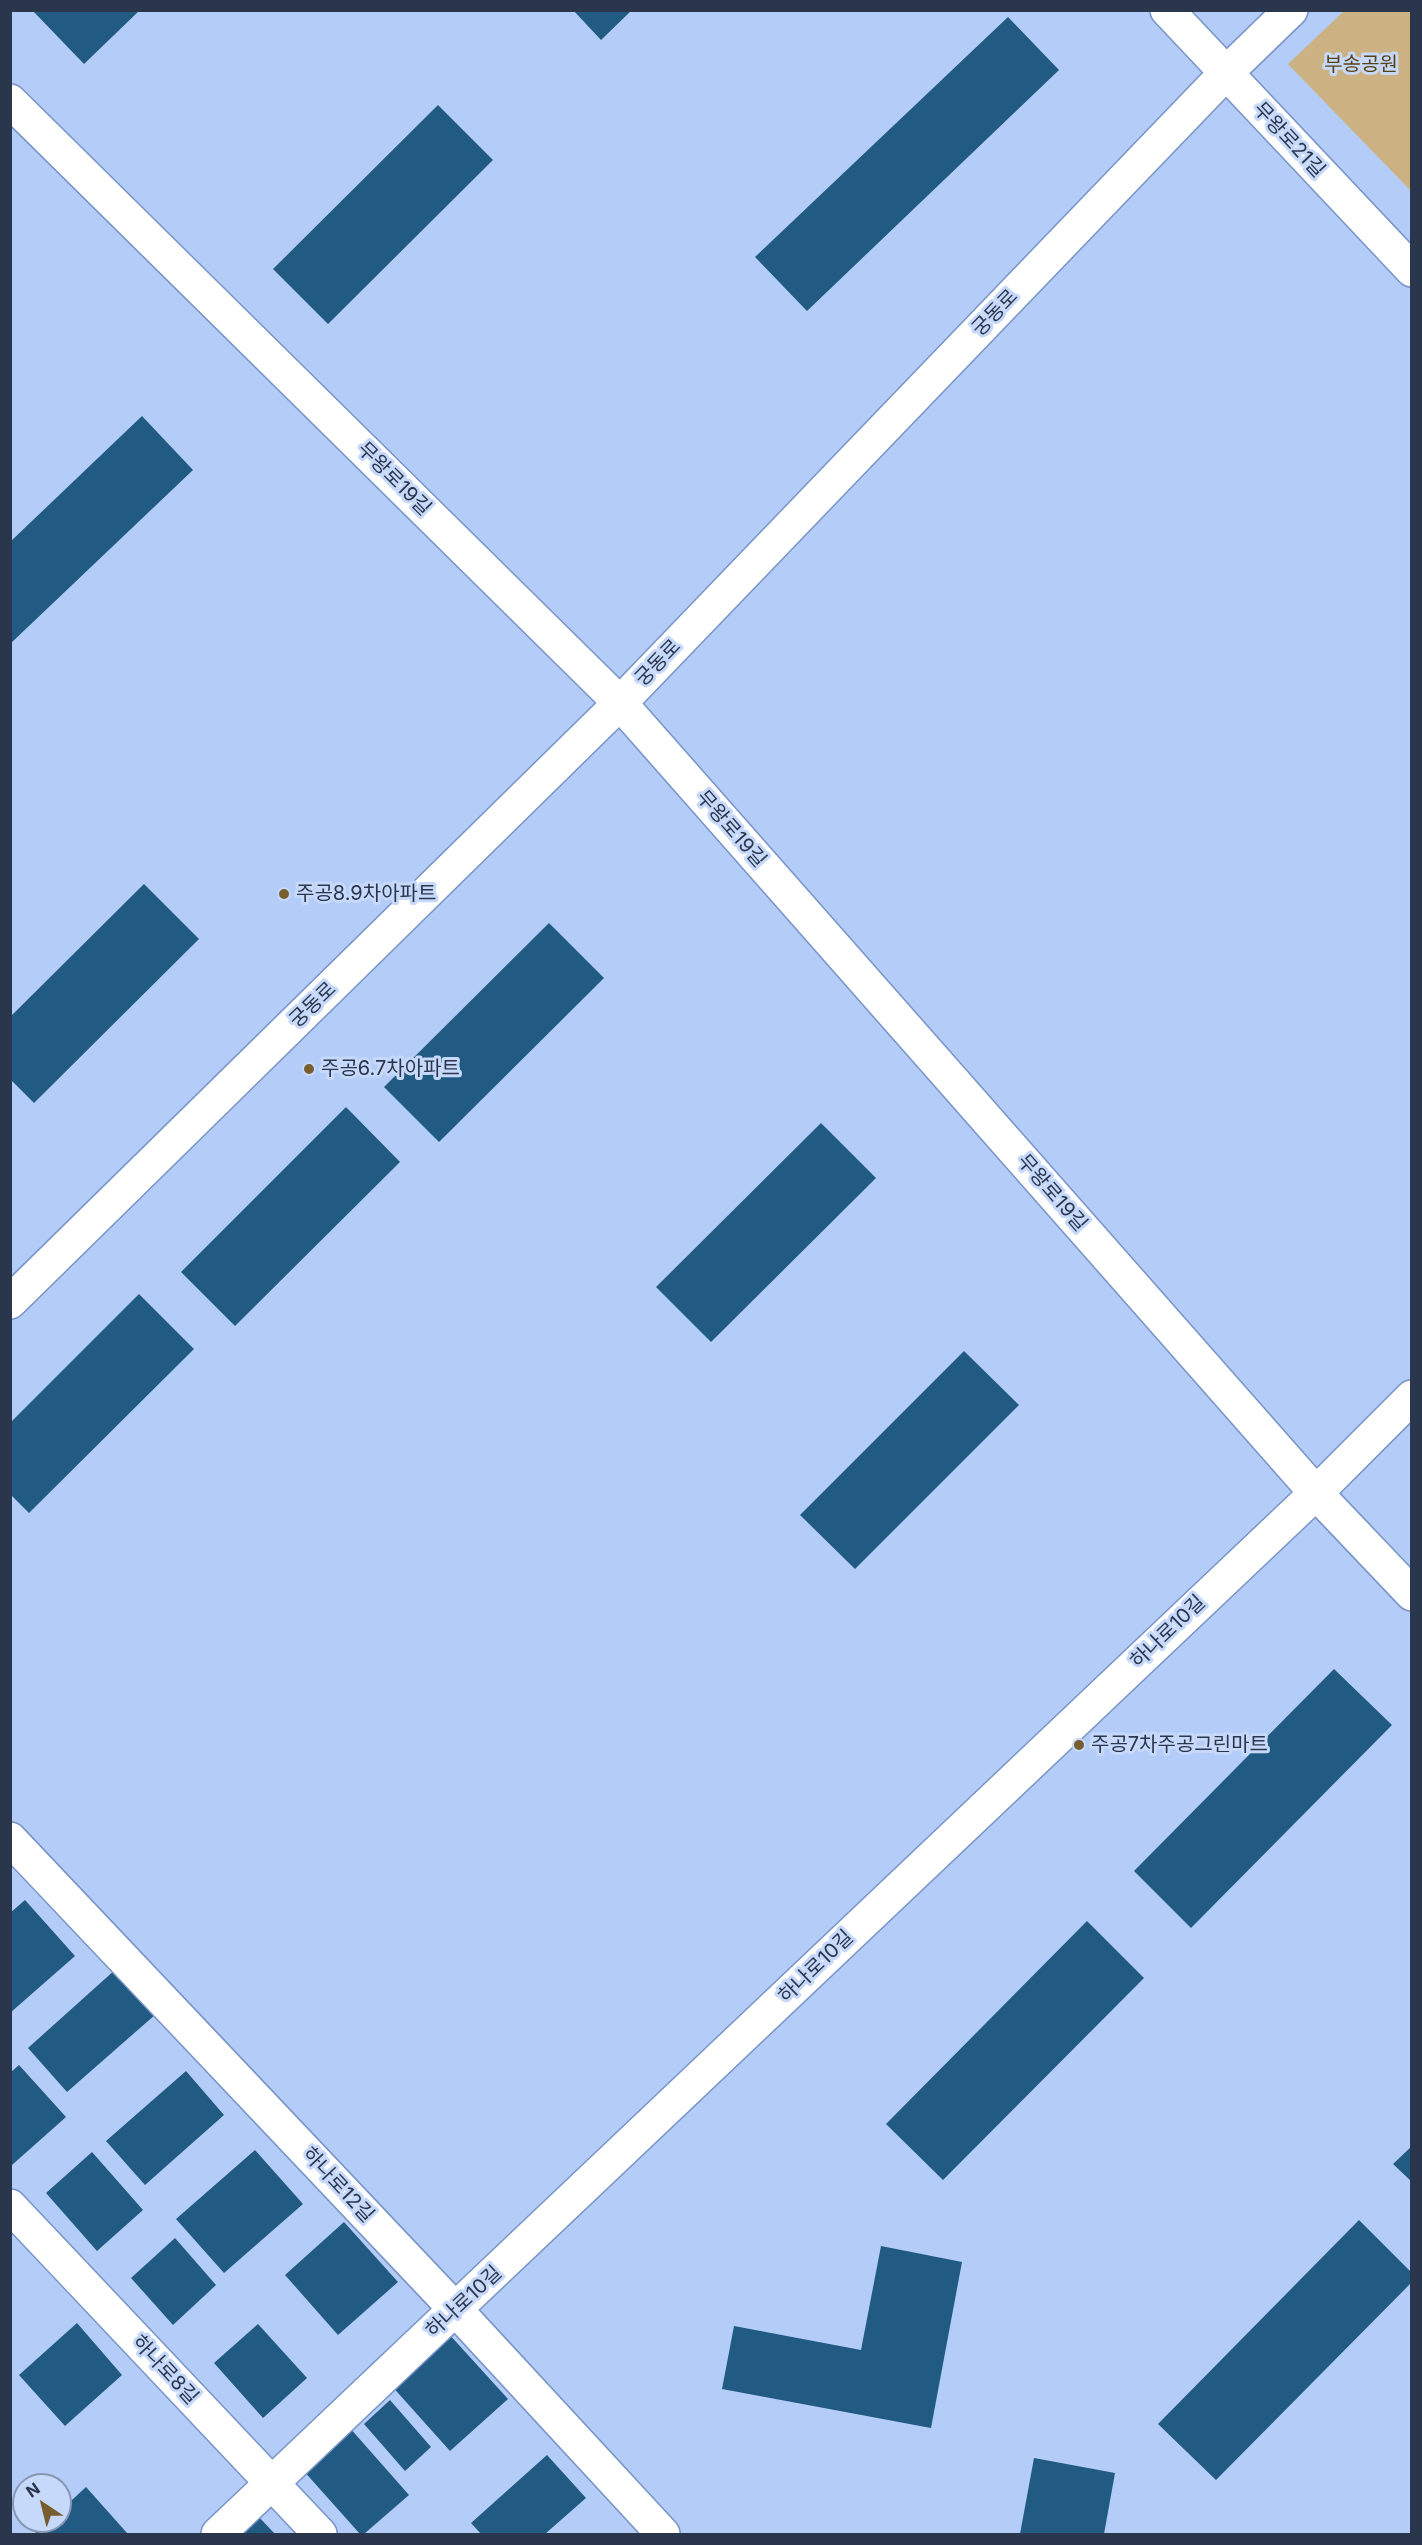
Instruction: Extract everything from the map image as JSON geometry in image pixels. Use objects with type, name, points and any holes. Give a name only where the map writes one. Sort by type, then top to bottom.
[{"type":"street","name":"무왕로21길","points":[[1167,10],[1412,270]]},
{"type":"street","name":"궁동로","points":[[10,1302],[620,703],[1226,73],[1291,10]]},
{"type":"street","name":"무왕로19길","points":[[10,101],[620,703],[1316,1493],[1412,1594]]},
{"type":"street","name":"하나로10길","points":[[218,2535],[1316,1493],[1412,1397]]},
{"type":"street","name":"하나로12길","points":[[10,1839],[456,2310],[663,2535]]},
{"type":"street","name":"하나로8길","points":[[10,2206],[320,2535]]},
{"type":"green space","name":"부송공원","points":[[1344,11],[1411,11],[1411,191],[1288,64]]},
{"type":"building","points":[[32,10],[140,10],[84,64]]},
{"type":"building","points":[[573,10],[632,10],[601,40]]},
{"type":"building","points":[[1008,17],[1059,70],[807,311],[755,257]]},
{"type":"building","points":[[438,105],[493,160],[328,324],[273,269]]},
{"type":"building","points":[[142,416],[193,470],[10,644],[10,542]]},
{"type":"building","points":[[144,884],[199,939],[34,1103],[10,1079],[10,1017]]},
{"type":"building","points":[[549,923],[604,978],[439,1142],[384,1087]]},
{"type":"building","points":[[346,1107],[400,1162],[235,1326],[181,1272]]},
{"type":"building","points":[[821,1123],[876,1178],[711,1342],[656,1287]]},
{"type":"building","points":[[139,1294],[194,1349],[29,1513],[10,1494],[10,1423]]},
{"type":"building","points":[[964,1351],[1019,1405],[855,1569],[800,1515]]},
{"type":"building","points":[[1334,1669],[1392,1725],[1191,1928],[1134,1871]]},
{"type":"building","points":[[25,1900],[75,1956],[10,2013],[10,1913]]},
{"type":"building","points":[[1087,1921],[1144,1978],[943,2180],[886,2124]]},
{"type":"building","points":[[116,1969],[156,2014],[67,2092],[28,2048]]},
{"type":"building","points":[[19,2065],[66,2117],[12,2165],[10,2073]]},
{"type":"building","points":[[186,2071],[224,2115],[145,2185],[106,2141]]},
{"type":"building","points":[[1412,2146],[1412,2182],[1393,2164]]},
{"type":"building","points":[[255,2150],[303,2204],[224,2273],[176,2219]]},
{"type":"building","points":[[92,2152],[143,2210],[97,2251],[46,2193]]},
{"type":"building","points":[[1359,2220],[1412,2273],[1412,2282],[1216,2480],[1158,2424]]},
{"type":"building","points":[[344,2222],[398,2282],[338,2335],[285,2275]]},
{"type":"building","points":[[175,2238],[216,2285],[173,2325],[131,2278]]},
{"type":"building","points":[[881,2246],[962,2262],[931,2428],[722,2389],[734,2326],[861,2350]]},
{"type":"building","points":[[77,2323],[122,2375],[65,2426],[19,2375]]},
{"type":"building","points":[[258,2324],[307,2378],[263,2418],[214,2363]]},
{"type":"building","points":[[448,2333],[508,2399],[450,2451],[390,2384]]},
{"type":"building","points":[[390,2400],[431,2447],[405,2471],[364,2424]]},
{"type":"building","points":[[349,2427],[409,2495],[364,2534],[360,2534],[302,2469]]},
{"type":"building","points":[[547,2455],[586,2498],[545,2534],[481,2534],[471,2523]]},
{"type":"building","points":[[1034,2458],[1115,2473],[1104,2534],[1020,2534]]},
{"type":"building","points":[[86,2487],[127,2533],[34,2534],[72,2533],[72,2500]]},
{"type":"building","points":[[256,2514],[275,2534],[233,2534]]},
{"type":"place","name":"주공8.9차아파트","points":[[284,894]]},
{"type":"place","name":"주공6.7차아파트","points":[[309,1069]]},
{"type":"place","name":"주공7차주공그린마트","points":[[1079,1745]]}]
